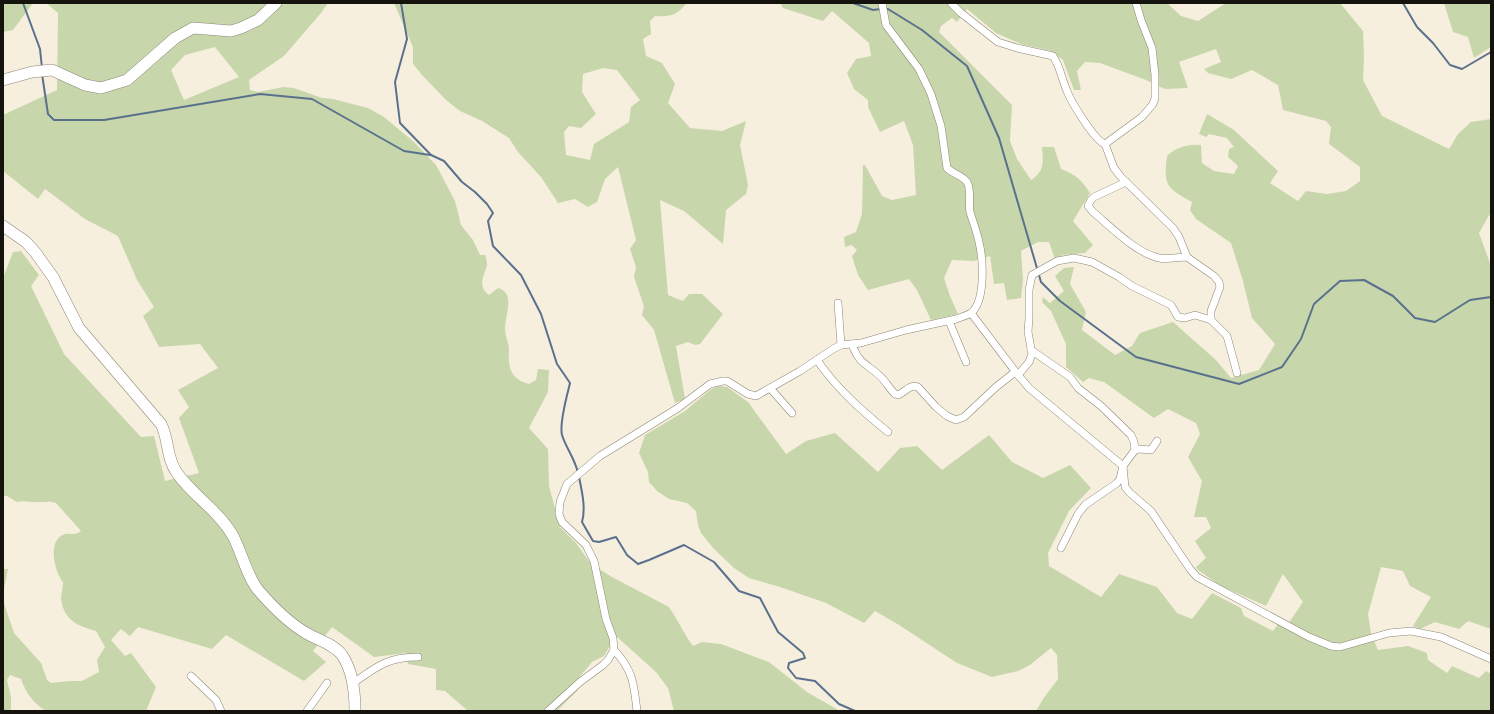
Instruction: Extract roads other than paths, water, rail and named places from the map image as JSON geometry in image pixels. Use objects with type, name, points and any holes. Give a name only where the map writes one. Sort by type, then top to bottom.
[{"type":"street","points":[[3,80],[32,72],[52,70],[85,85],[101,88],[127,80],[175,38],[193,28],[207,28],[221,31],[236,29],[258,20],[276,3]]},
{"type":"street","points":[[951,3],[961,13],[998,42],[1016,48],[1053,56],[1073,104],[1098,140],[1105,144],[1114,168],[1126,182],[1173,228],[1187,257],[1214,276],[1218,282],[1220,287],[1211,311],[1211,320]]},
{"type":"street","points":[[1105,144],[1142,117],[1153,104],[1155,98],[1155,75],[1152,48],[1140,20],[1136,3]]},
{"type":"street","points":[[548,711],[580,682],[603,665],[614,650],[613,638],[606,619],[594,561],[586,545],[562,522],[559,514],[562,497],[567,484],[572,478],[600,456],[678,408],[710,384],[727,381],[748,394],[756,396],[841,345],[868,341],[906,330],[949,321],[971,313],[977,303],[982,289],[983,275],[980,244],[970,208],[969,187],[965,180],[947,168],[941,126],[931,94],[919,69],[886,24],[882,6]]},
{"type":"street","points":[[1126,182],[1094,197],[1088,205],[1089,208],[1140,250],[1159,258],[1187,257]]},
{"type":"street","points":[[3,226],[17,234],[35,252],[55,281],[75,321],[84,334],[161,424],[165,434],[170,459],[176,472],[228,528],[244,560],[250,579],[258,590],[283,615],[302,630],[331,645],[342,655],[349,668],[355,711]]},
{"type":"street","points":[[852,344],[855,353],[861,361],[880,376],[896,394],[898,395],[912,386],[918,387],[940,411],[956,420],[964,417],[996,387],[1017,374],[1029,362],[1032,354],[1028,332],[1029,290],[1032,275],[1056,261],[1074,258],[1092,262],[1132,286],[1171,305],[1178,317],[1185,318],[1195,315],[1211,320],[1227,336],[1237,373]]},
{"type":"street","points":[[838,304],[841,345]]},
{"type":"street","points":[[971,313],[1017,374],[1034,392],[1123,466],[1125,487],[1151,511],[1193,574],[1197,577],[1309,637],[1331,646],[1340,647],[1389,633],[1411,632],[1441,637],[1491,659]]},
{"type":"street","points":[[949,321],[966,362]]},
{"type":"street","points":[[1031,350],[1070,378],[1078,388],[1101,406],[1131,435],[1134,442],[1135,450],[1123,466],[1117,483],[1089,501],[1081,509],[1061,548]]},
{"type":"street","points":[[817,360],[840,390],[888,432]]},
{"type":"street","points":[[770,388],[792,413]]},
{"type":"street","points":[[1135,450],[1151,450],[1157,441]]},
{"type":"street","points":[[614,650],[626,663],[631,674],[637,711]]},
{"type":"street","points":[[352,684],[384,662],[400,658],[418,657]]},
{"type":"street","points":[[191,676],[216,700],[218,710]]},
{"type":"street","points":[[307,711],[327,683]]},
{"type":"waterway","points":[[23,3],[40,49],[42,68]]},
{"type":"waterway","points":[[401,3],[407,39],[395,82],[400,123],[431,155],[444,161],[462,182],[487,204],[493,213],[488,221],[493,246],[521,275],[541,314],[557,364],[570,383],[561,430],[578,473]]},
{"type":"waterway","points":[[853,3],[873,10],[881,9]]},
{"type":"waterway","points":[[1403,3],[1417,27],[1433,43],[1450,65],[1462,69],[1491,52]]},
{"type":"waterway","points":[[885,9],[888,9],[922,30],[967,66],[999,138],[1041,282],[1060,301],[1136,357],[1239,384],[1282,367],[1301,339],[1314,304],[1340,281],[1364,280],[1393,296],[1415,318],[1435,322],[1470,300],[1491,297]]},
{"type":"waterway","points":[[42,74],[48,114],[54,120],[104,120],[260,94],[312,99],[404,151],[430,155]]},
{"type":"waterway","points":[[579,477],[584,506],[582,522],[593,541],[599,542],[616,537],[627,555],[638,564],[684,545],[714,562],[739,591],[760,598],[778,632],[803,653],[805,658],[789,663],[788,668],[796,678],[815,681],[839,704],[855,711]]}]
